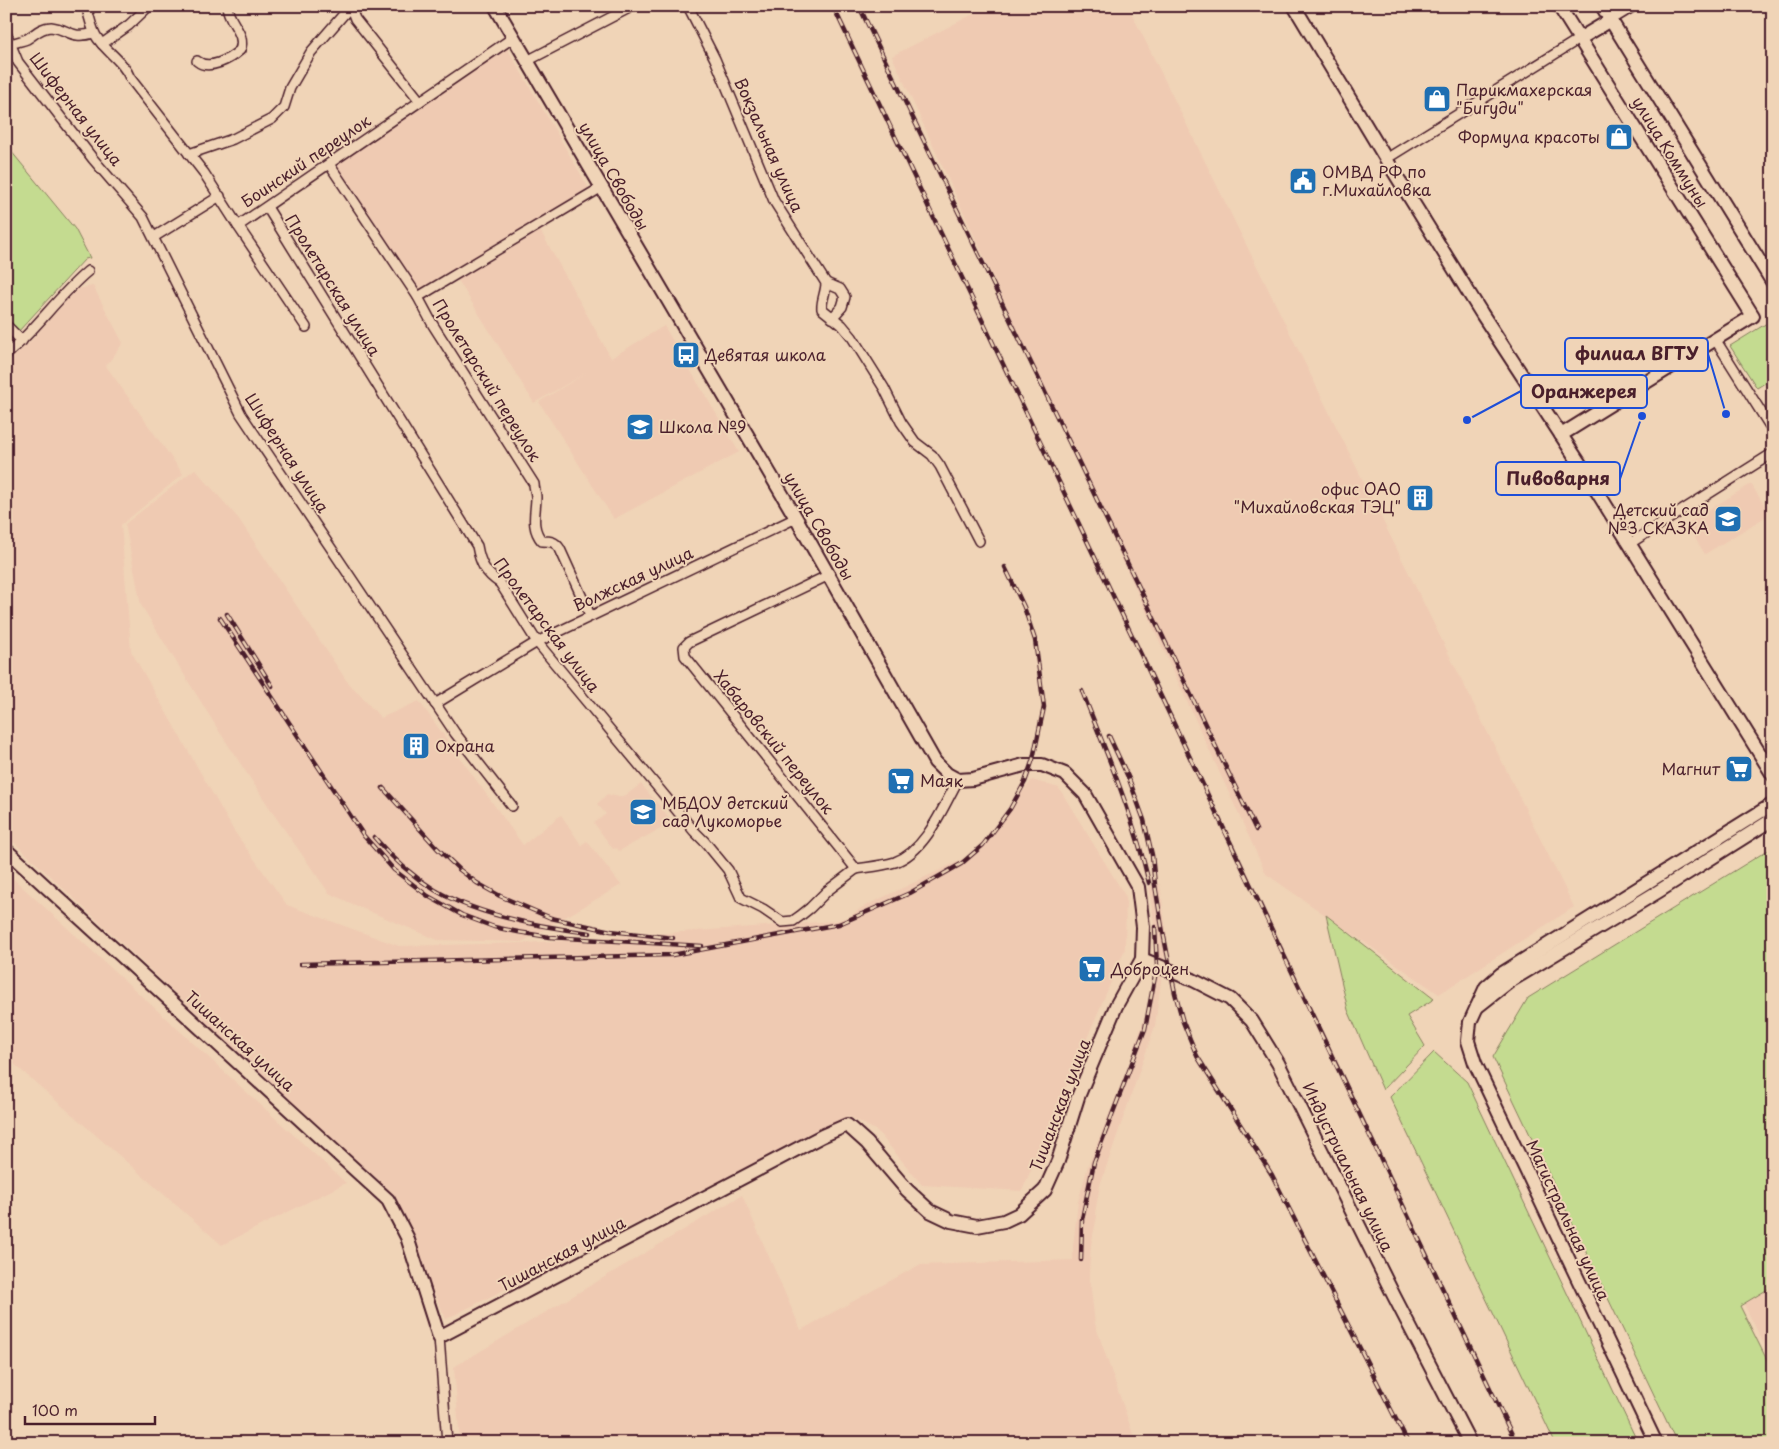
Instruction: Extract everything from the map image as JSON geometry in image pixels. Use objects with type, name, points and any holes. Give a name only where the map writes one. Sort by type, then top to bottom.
[{"type":"street","name":"Боинский переулок","points":[[86,6],[94,32],[102,44],[125,69],[189,154],[220,196],[238,226],[514,37]]},
{"type":"street","points":[[102,44],[129,25],[148,6]]},
{"type":"street","points":[[196,61],[200,64],[210,65],[228,58],[240,50],[242,40],[228,14],[227,6]]},
{"type":"street","points":[[189,154],[234,139],[272,119],[284,107],[290,88],[311,52],[350,6],[356,19],[420,101]]},
{"type":"street","name":"улица Свободы","points":[[495,6],[796,518],[935,762],[947,774],[958,780]]},
{"type":"street","points":[[528,61],[633,6]]},
{"type":"street","name":"Вокзальная улица","points":[[688,6],[715,59],[774,201],[826,283],[840,289],[845,298],[842,307],[832,318]]},
{"type":"street","points":[[1294,6],[1477,306],[1773,774]]},
{"type":"street","name":"улица Коммуны","points":[[1559,6],[1754,316],[1715,339]]},
{"type":"street","name":"улица Коммуны","points":[[1602,6],[1773,284]]},
{"type":"street","points":[[1386,159],[1634,6]]},
{"type":"street","points":[[11,44],[28,38],[41,29],[51,27],[72,35],[84,35],[94,32]]},
{"type":"street","name":"Шиферная улица","points":[[6,32],[18,62],[93,159],[136,208],[154,237],[241,414],[454,733],[512,806]]},
{"type":"street","name":"Пролетарский переулок","points":[[329,164],[418,297],[433,325],[534,484],[536,496],[534,523],[537,536],[542,541],[556,543],[560,548],[590,615]]},
{"type":"street","points":[[418,297],[602,187]]},
{"type":"street","points":[[154,237],[220,196]]},
{"type":"street","name":"Пролетарская улица","points":[[267,206],[472,537],[477,546],[479,558],[484,569],[490,577],[500,583],[537,642],[694,832],[705,842],[728,870],[741,898],[786,923],[793,921],[810,908],[827,891],[856,869]]},
{"type":"street","points":[[238,226],[306,327]]},
{"type":"street","points":[[6,355],[22,341],[73,284],[88,271]]},
{"type":"street","points":[[826,283],[822,310],[852,337],[884,388],[901,422],[914,442],[932,455],[940,466],[979,541]]},
{"type":"street","points":[[6,325],[22,341]]},
{"type":"street","points":[[1560,435],[1715,339],[1773,431]]},
{"type":"street","points":[[1628,544],[1773,453]]},
{"type":"street","name":"Волжская улица","points":[[435,704],[537,642],[796,518]]},
{"type":"street","name":"Хабаровский переулок","points":[[829,576],[689,642],[684,646],[683,651],[685,656],[856,869]]},
{"type":"street","points":[[856,869],[896,861],[914,850],[929,833],[958,780],[973,779],[1024,765],[1042,764],[1065,774],[1085,794],[1138,887],[1143,927],[1142,960]]},
{"type":"street","name":"Магистральная улица","points":[[1656,1443],[1475,1063],[1468,1042],[1470,1022],[1486,986],[1501,974],[1773,804]]},
{"type":"street","points":[[1476,1009],[1510,982],[1773,819]]},
{"type":"street","name":"Тишанская улица","points":[[6,850],[388,1200],[408,1237],[440,1336],[822,1136],[847,1125],[867,1143],[907,1190],[930,1211],[951,1221],[977,1226],[1004,1221],[1019,1214],[1045,1190],[1058,1161],[1078,1098],[1112,1015],[1124,988],[1142,960]]},
{"type":"street","name":"Индустриальная улица","points":[[1142,960],[1193,980],[1230,999],[1252,1021],[1278,1063],[1394,1296],[1470,1443]]},
{"type":"street","points":[[440,1336],[447,1443]]},
{"type":"shaded area","points":[[989,6],[1128,6],[1574,907],[1439,994],[1266,874],[892,56]]},
{"type":"shaded area","points":[[507,48],[590,190],[418,290],[336,164],[395,122]]},
{"type":"shaded area","name":"Школа №9","points":[[540,230],[611,358],[664,326],[739,452],[614,519],[539,402],[586,373],[534,403],[458,280]]},
{"type":"shaded area","points":[[93,286],[123,343],[106,366],[183,474],[121,525],[131,651],[234,831],[287,905],[399,946],[526,943],[835,921],[849,917],[861,908],[973,854],[1032,780],[1059,788],[1126,897],[1125,949],[1022,1191],[922,1185],[877,1131],[849,1116],[446,1319],[389,1193],[6,835],[6,363],[30,342],[77,289]]},
{"type":"shaded area","points":[[195,469],[238,518],[346,680],[381,718],[419,701],[523,845],[561,815],[581,845],[587,841],[621,885],[522,942],[438,940],[329,893],[219,731],[141,605],[125,524]]},
{"type":"shaded area","name":"Детский сад №3 СКАЗКА","points":[[1751,484],[1770,514],[1705,554],[1686,524]]},
{"type":"shaded area","points":[[641,784],[673,822],[619,851],[616,848],[613,849],[594,823],[606,814],[597,804],[607,794],[619,797],[626,795]]},
{"type":"shaded area","points":[[6,872],[346,1183],[222,1245],[6,1057]]},
{"type":"shaded area","points":[[1160,884],[1167,936],[1155,1026],[1100,1185],[1089,1272],[1095,1324],[1136,1443],[460,1443],[454,1367],[742,1195],[801,1330],[919,1265],[1073,1260],[1078,1202],[1088,1166],[1130,1063],[1153,991],[1156,938],[1149,886]]},
{"type":"shaded area","points":[[1773,1286],[1773,1362],[1744,1304]]},
{"type":"green space","points":[[6,145],[75,229],[90,258],[85,259],[6,345]]},
{"type":"green space","points":[[1772,320],[1773,378],[1757,388],[1730,346]]},
{"type":"green space","points":[[1773,847],[1773,1286],[1740,1306],[1773,1372],[1773,1443],[1677,1443],[1493,1057],[1528,998]]},
{"type":"green space","points":[[1326,915],[1434,999],[1407,1016],[1425,1046],[1383,1090],[1348,1010]]},
{"type":"green space","points":[[1434,1052],[1467,1082],[1638,1443],[1555,1443],[1390,1097]]},
{"type":"railway","points":[[833,6],[1516,1443]]},
{"type":"railway","points":[[859,6],[1256,830]]},
{"type":"railway","points":[[301,964],[672,955],[839,924],[910,893],[961,864],[983,845],[1010,809],[1025,782],[1033,759],[1044,707],[1035,640],[1024,607],[1005,567]]},
{"type":"railway","points":[[227,614],[272,686]]},
{"type":"railway","points":[[220,618],[364,836],[394,870],[428,896],[462,915],[494,927],[518,932],[549,937],[702,946]]},
{"type":"railway","points":[[1082,691],[1128,810],[1149,883]]},
{"type":"railway","points":[[1109,736],[1129,779],[1144,820],[1152,855],[1155,885],[1175,993],[1183,1022],[1197,1056],[1272,1175],[1408,1443]]},
{"type":"railway","points":[[383,788],[437,848],[460,870],[477,883],[500,896],[551,918],[611,931],[673,938]]},
{"type":"railway","points":[[374,837],[395,859],[426,885],[452,899],[510,919],[590,933]]},
{"type":"railway","points":[[1081,1260],[1082,1219],[1094,1162],[1145,1029],[1157,966],[1155,927]]},
{"type":"place","name":"Парикмахерская \"Бигуди\"","points":[[1437,99]]},
{"type":"place","name":"Формула красоты","points":[[1619,137]]},
{"type":"place","name":"ОМВД РФ по г.Михайловка","points":[[1303,181]]},
{"type":"place","name":"Девятая школа","points":[[686,355]]},
{"type":"place","name":"филиал ВГТУ","points":[[1726,414]]},
{"type":"place","name":"Пивоварня","points":[[1642,416]]},
{"type":"place","name":"Оранжерея","points":[[1467,420]]},
{"type":"place","name":"Школа №9","points":[[640,427]]},
{"type":"place","name":"офис ОАО \"Михайловская ТЭЦ\"","points":[[1420,498]]},
{"type":"place","name":"Детский сад №3 СКАЗКА","points":[[1728,519]]},
{"type":"place","name":"Охрана","points":[[416,746]]},
{"type":"place","name":"Магнит","points":[[1739,769]]},
{"type":"place","name":"Mаяк","points":[[901,781]]},
{"type":"place","name":"МБДОУ детский сад Лукоморье","points":[[643,812]]},
{"type":"place","name":"Доброцен","points":[[1092,969]]}]
